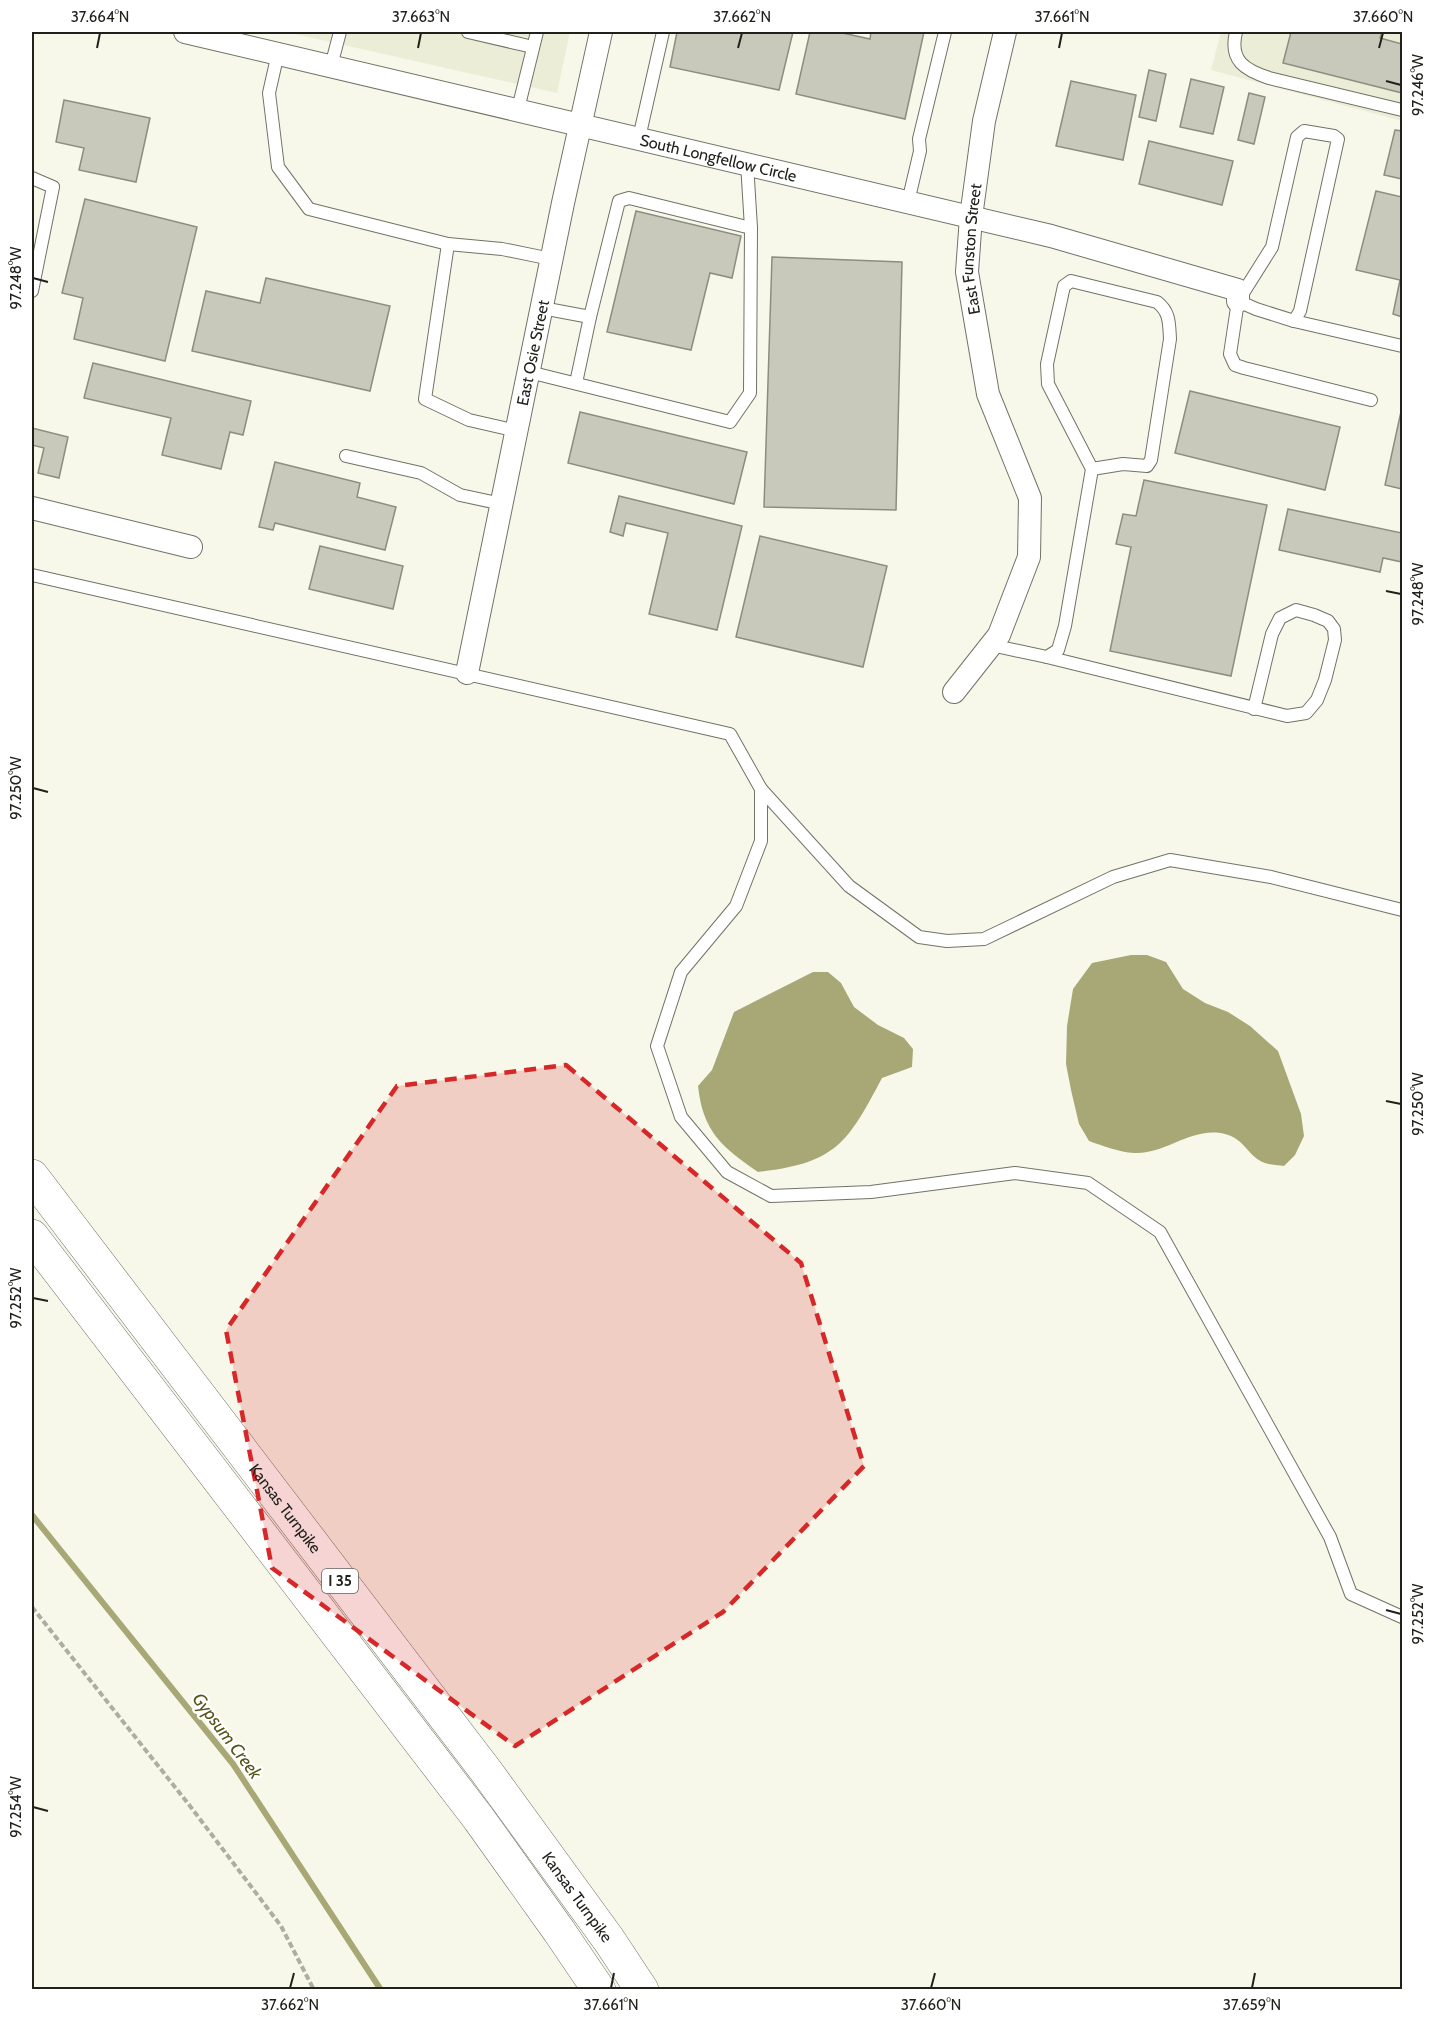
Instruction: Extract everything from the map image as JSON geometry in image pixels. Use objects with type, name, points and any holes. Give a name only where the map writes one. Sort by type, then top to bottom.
[{"type":"highway","name":"Kansas Turnpike","points":[[32,1176],[486,1771],[642,1989]]},
{"type":"highway","name":"Kansas Turnpike","points":[[32,1236],[479,1819],[599,1989]]},
{"type":"street","name":"South Longfellow Circle","points":[[185,32],[1051,236],[1238,290],[1239,301]]},
{"type":"street","name":"East Osie Street","points":[[467,673],[551,259],[601,32]]},
{"type":"street","name":"East Funston Street","points":[[954,692],[999,635],[1029,557],[1030,498],[988,394],[967,272],[971,217],[984,121],[1005,32]]},
{"type":"street","points":[[32,508],[191,547]]},
{"type":"lane","points":[[332,66],[340,32]]},
{"type":"lane","points":[[468,32],[533,47]]},
{"type":"lane","points":[[518,109],[537,32]]},
{"type":"lane","points":[[639,138],[663,32]]},
{"type":"lane","points":[[908,202],[920,151],[919,139],[945,32]]},
{"type":"lane","points":[[1236,32],[1235,49],[1240,63],[1248,71],[1402,110]]},
{"type":"lane","points":[[278,53],[269,93],[278,167],[309,209],[448,244],[502,249],[551,259]]},
{"type":"lane","points":[[1294,321],[1300,311],[1338,139],[1334,136],[1304,131],[1297,137],[1272,247],[1239,301],[1230,354],[1235,365],[1371,400]]},
{"type":"lane","points":[[529,372],[730,422],[750,393],[751,228],[747,164]]},
{"type":"lane","points":[[32,178],[53,187],[32,291]]},
{"type":"lane","points":[[581,385],[590,317],[619,201],[629,198],[751,228]]},
{"type":"lane","points":[[448,244],[425,399],[469,420],[517,431]]},
{"type":"lane","points":[[1047,657],[1058,650],[1065,626],[1092,469],[1048,384],[1047,364],[1064,286],[1071,281],[1157,302],[1164,308],[1169,319],[1170,339],[1151,460],[1147,466],[1123,464],[1092,469]]},
{"type":"lane","points":[[1239,301],[1294,321],[1402,346]]},
{"type":"lane","points":[[542,308],[590,317]]},
{"type":"lane","points":[[346,456],[421,473],[460,495],[502,504]]},
{"type":"lane","points":[[32,575],[730,734],[761,789],[849,886],[919,937],[947,941],[984,939],[1113,877],[1170,860],[1271,877],[1402,910]]},
{"type":"lane","points":[[992,645],[1047,657],[1254,709],[1287,716],[1306,713],[1317,700],[1325,680],[1335,640],[1334,629],[1328,621],[1296,610],[1280,618],[1272,634],[1254,709]]},
{"type":"lane","points":[[761,789],[761,842],[736,906],[681,972],[657,1046],[681,1117],[727,1172],[771,1196],[871,1192],[1015,1173],[1088,1184],[1160,1232],[1330,1537],[1351,1594],[1402,1617]]},
{"type":"path","points":[[32,1607],[190,1806],[281,1926],[314,1989]]},
{"type":"highlighted area","points":[[566,1065],[801,1263],[864,1466],[723,1612],[515,1746],[272,1568],[226,1330],[397,1086]]},
{"type":"shaded area","points":[[286,32],[570,32],[557,93]]},
{"type":"shaded area","points":[[1221,32],[1402,32],[1402,121],[1211,70]]},
{"type":"shaded area","points":[[1131,955],[1147,955],[1166,962],[1183,989],[1250,1026],[1278,1051],[1301,1114],[1304,1136],[1295,1155],[1284,1166],[1267,1164],[1259,1160],[1237,1139],[1225,1134],[1201,1134],[1157,1150],[1134,1153],[1089,1141],[1079,1124],[1066,1064],[1067,1026],[1073,989],[1092,963]]},
{"type":"shaded area","points":[[813,972],[828,972],[841,983],[854,1007],[878,1025],[904,1038],[913,1049],[912,1067],[882,1078],[848,1134],[822,1156],[805,1163],[758,1172],[716,1137],[704,1115],[698,1086],[712,1070],[734,1012]]},
{"type":"building","points":[[677,32],[793,32],[779,90],[670,67]]},
{"type":"building","points":[[810,32],[838,32],[870,39],[871,32],[924,32],[905,119],[796,94]]},
{"type":"building","points":[[1291,32],[1382,32],[1380,38],[1402,44],[1402,93],[1283,63]]},
{"type":"building","points":[[1149,70],[1166,74],[1156,121],[1139,117]]},
{"type":"building","points":[[1191,79],[1224,87],[1213,134],[1180,127]]},
{"type":"building","points":[[1071,81],[1136,95],[1123,160],[1056,146]]},
{"type":"building","points":[[1249,93],[1265,97],[1254,144],[1238,140]]},
{"type":"building","points":[[64,100],[150,118],[136,182],[79,170],[84,148],[56,142]]},
{"type":"building","points":[[1395,130],[1402,131],[1402,179],[1384,175]]},
{"type":"building","points":[[1149,141],[1233,161],[1222,205],[1139,184]]},
{"type":"building","points":[[1376,191],[1402,197],[1402,317],[1393,314],[1400,280],[1356,270]]},
{"type":"building","points":[[85,199],[197,227],[165,361],[74,339],[83,298],[62,293]]},
{"type":"building","points":[[636,211],[741,236],[732,278],[710,273],[691,350],[607,332]]},
{"type":"building","points":[[772,257],[902,262],[896,510],[764,507]]},
{"type":"building","points":[[266,278],[390,306],[370,391],[192,351],[206,291],[260,303]]},
{"type":"building","points":[[93,363],[251,401],[243,435],[230,432],[221,469],[162,455],[171,418],[84,398]]},
{"type":"building","points":[[1190,391],[1340,427],[1325,490],[1175,453]]},
{"type":"building","points":[[1402,407],[1402,489],[1385,485]]},
{"type":"building","points":[[580,412],[747,452],[734,504],[568,463]]},
{"type":"building","points":[[32,428],[68,437],[59,478],[38,473],[44,448],[32,445]]},
{"type":"building","points":[[275,462],[360,483],[357,497],[396,507],[385,550],[275,523],[273,530],[259,527]]},
{"type":"building","points":[[1144,480],[1267,505],[1231,676],[1110,651],[1131,547],[1116,544],[1123,514],[1136,516]]},
{"type":"building","points":[[619,496],[742,526],[717,630],[649,614],[668,533],[626,523],[623,536],[610,532]]},
{"type":"building","points":[[1288,509],[1402,533],[1402,562],[1383,558],[1380,572],[1279,550]]},
{"type":"building","points":[[760,536],[887,566],[863,667],[736,637]]},
{"type":"building","points":[[320,546],[403,566],[393,609],[309,589]]},
{"type":"waterway","name":"Gypsum Creek","points":[[32,1515],[233,1764],[381,1990]]}]
